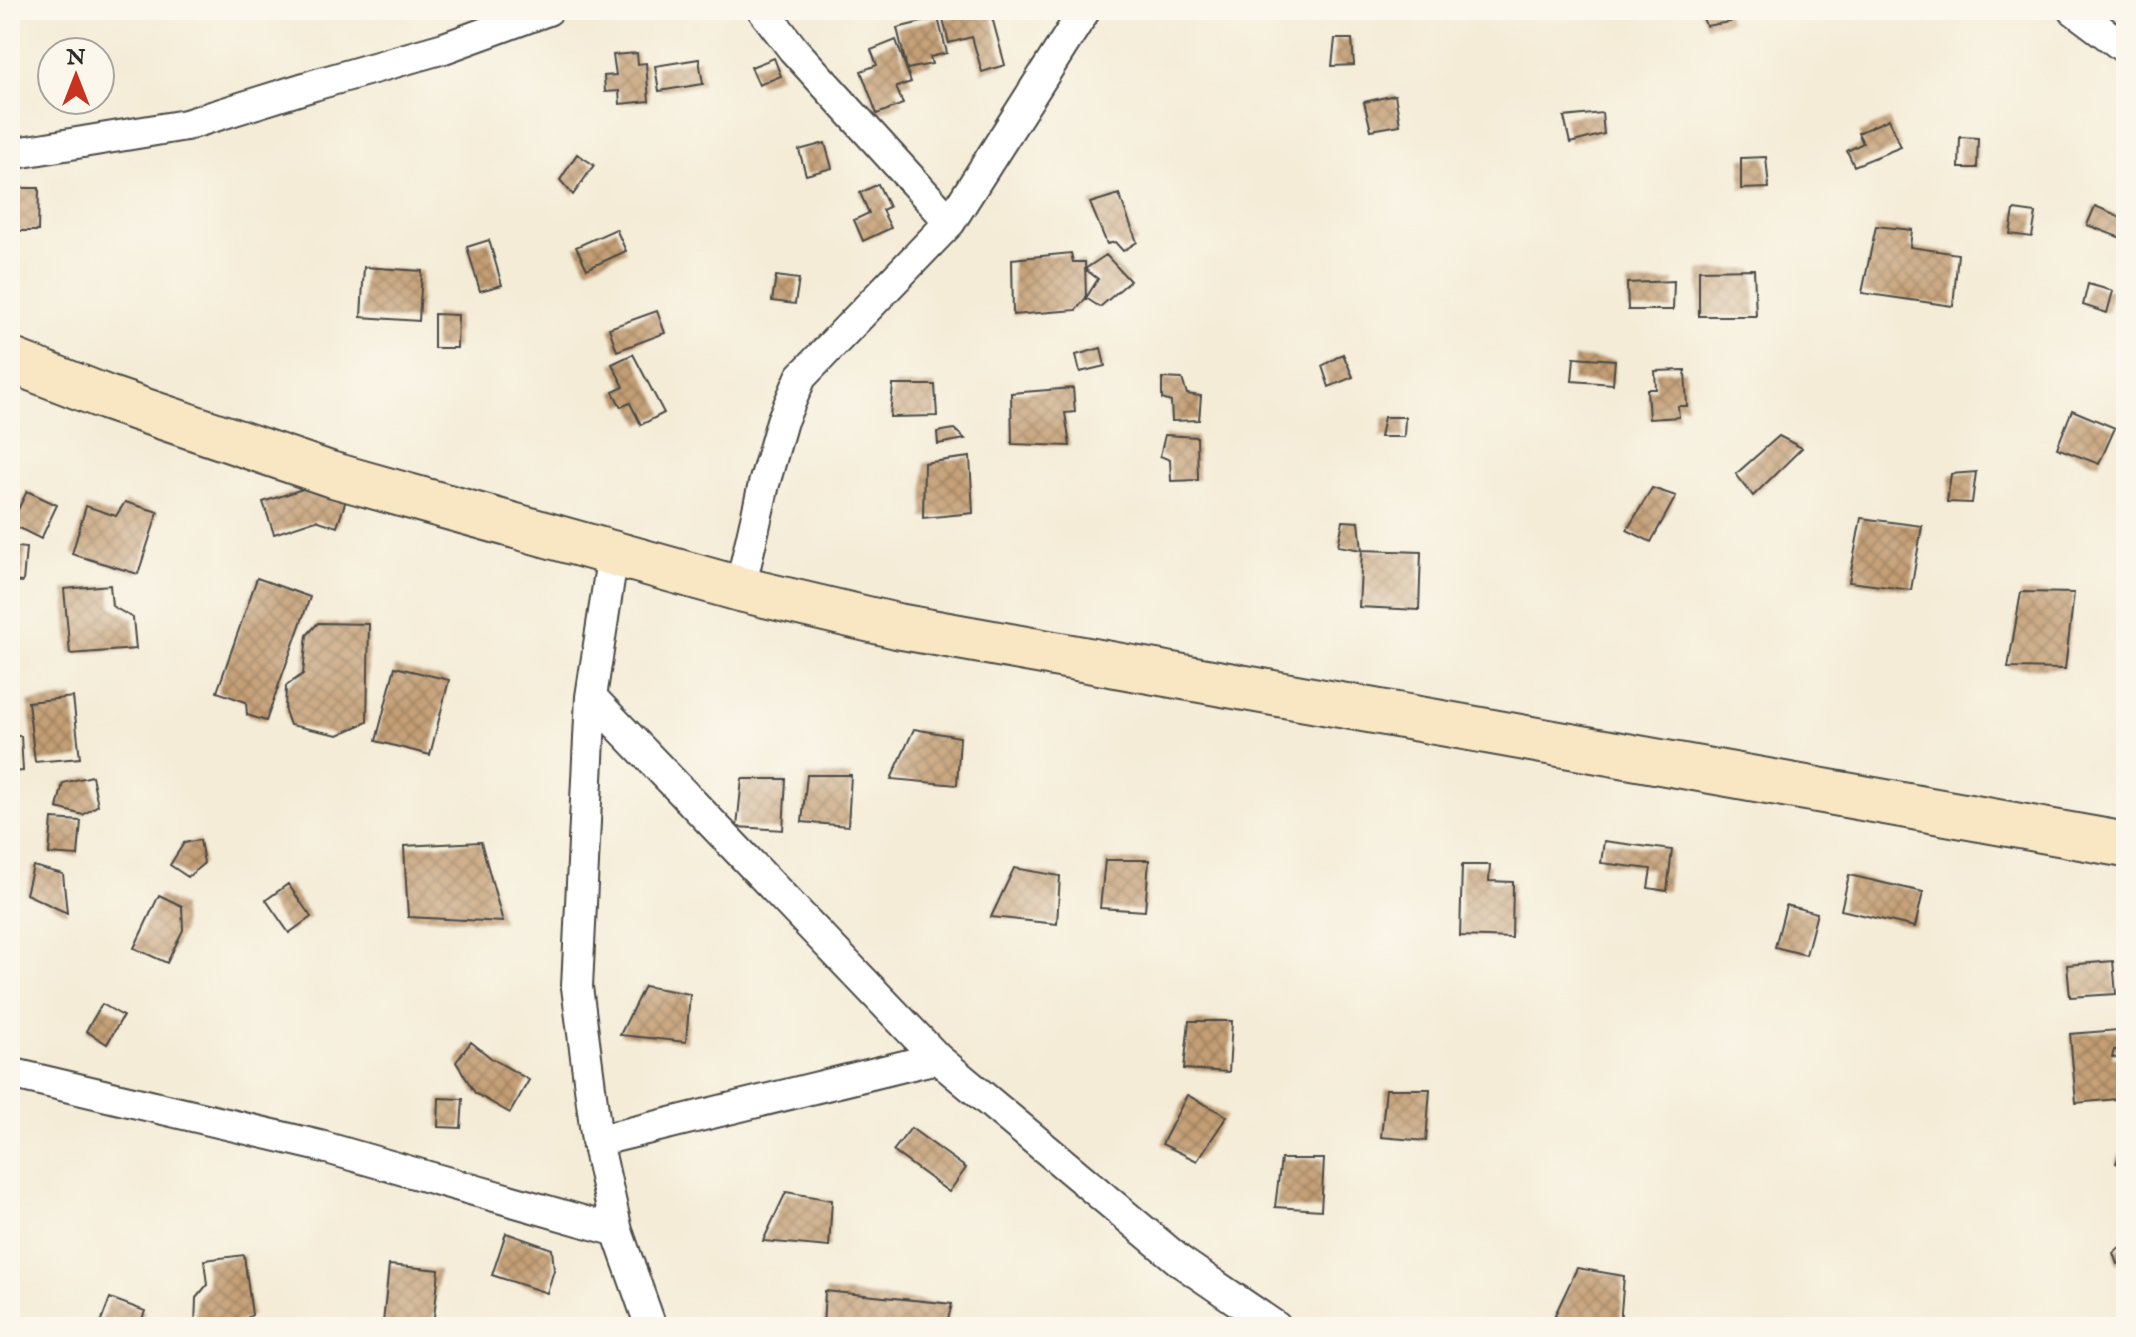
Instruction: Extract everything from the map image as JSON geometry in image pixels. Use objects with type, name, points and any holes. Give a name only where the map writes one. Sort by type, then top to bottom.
[{"type":"street","points":[[10,154],[186,125],[444,48],[548,10]]},
{"type":"street","points":[[763,10],[793,49],[950,222]]},
{"type":"street","points":[[740,589],[782,421],[801,377],[950,222],[1085,10]]},
{"type":"street","points":[[2074,10],[2126,49]]},
{"type":"street","points":[[10,360],[107,398],[330,474],[740,589],[897,626],[2126,845]]},
{"type":"street","points":[[613,553],[591,697],[577,987],[597,1141],[617,1231],[651,1327]]},
{"type":"street","points":[[591,697],[937,1058],[1181,1262],[1276,1327]]},
{"type":"street","points":[[597,1141],[937,1058]]},
{"type":"street","points":[[10,1073],[320,1146],[617,1231]]},
{"type":"building","points":[[990,10],[1005,65],[982,72],[972,37],[949,43],[943,19]]},
{"type":"building","points":[[1700,10],[1725,10],[1730,22],[1706,26]]},
{"type":"building","points":[[938,18],[947,53],[930,57],[932,64],[907,69],[897,28]]},
{"type":"building","points":[[1335,39],[1352,39],[1354,65],[1332,66]]},
{"type":"building","points":[[896,40],[911,82],[896,87],[903,104],[877,114],[861,71],[877,65],[871,50]]},
{"type":"building","points":[[637,53],[638,64],[646,63],[649,101],[620,104],[619,91],[605,92],[604,76],[616,75],[613,55]]},
{"type":"building","points":[[774,58],[781,76],[759,85],[751,67]]},
{"type":"building","points":[[699,59],[703,84],[659,91],[655,66]]},
{"type":"building","points":[[1395,95],[1400,125],[1371,130],[1364,102]]},
{"type":"building","points":[[1602,113],[1604,134],[1570,143],[1564,117]]},
{"type":"building","points":[[1889,119],[1901,147],[1854,166],[1847,151],[1863,143],[1858,133]]},
{"type":"building","points":[[1960,137],[1978,138],[1977,168],[1959,168]]},
{"type":"building","points":[[825,143],[832,168],[806,175],[799,150]]},
{"type":"building","points":[[577,154],[594,165],[573,195],[560,180]]},
{"type":"building","points":[[1766,157],[1769,188],[1741,189],[1741,158]]},
{"type":"building","points":[[878,184],[889,207],[882,210],[891,228],[863,241],[854,220],[869,213],[860,193]]},
{"type":"building","points":[[10,188],[39,188],[38,231],[10,231]]},
{"type":"building","points":[[1119,194],[1137,242],[1123,251],[1115,242],[1107,244],[1090,203]]},
{"type":"building","points":[[2095,206],[2126,219],[2121,238],[2087,225]]},
{"type":"building","points":[[2014,210],[2036,213],[2032,237],[2010,234]]},
{"type":"building","points":[[1876,226],[1912,230],[1910,247],[1958,254],[1953,306],[1862,293]]},
{"type":"building","points":[[616,229],[626,251],[587,269],[576,247]]},
{"type":"building","points":[[489,240],[502,285],[480,291],[467,247]]},
{"type":"building","points":[[1071,253],[1073,262],[1085,262],[1086,298],[1076,310],[1013,315],[1012,259]]},
{"type":"building","points":[[1106,255],[1130,281],[1100,307],[1086,298],[1098,279],[1085,269]]},
{"type":"building","points":[[364,267],[422,271],[419,321],[361,317]]},
{"type":"building","points":[[1754,269],[1756,316],[1699,316],[1699,270]]},
{"type":"building","points":[[776,276],[799,279],[795,304],[772,301]]},
{"type":"building","points":[[1674,281],[1673,310],[1628,310],[1627,283]]},
{"type":"building","points":[[2088,284],[2113,291],[2107,313],[2083,305]]},
{"type":"building","points":[[657,311],[665,333],[617,351],[609,328]]},
{"type":"building","points":[[434,314],[458,315],[457,348],[434,348]]},
{"type":"building","points":[[1101,348],[1105,366],[1080,372],[1076,355]]},
{"type":"building","points":[[633,354],[664,413],[641,425],[630,403],[621,407],[613,392],[624,387],[612,364]]},
{"type":"building","points":[[1343,354],[1353,377],[1329,387],[1322,366]]},
{"type":"building","points":[[1574,357],[1615,360],[1613,384],[1572,381]]},
{"type":"building","points":[[1685,370],[1687,406],[1678,406],[1679,417],[1649,419],[1647,389],[1656,389],[1655,371]]},
{"type":"building","points":[[1162,378],[1182,379],[1187,394],[1201,396],[1199,420],[1172,421],[1171,402],[1162,399]]},
{"type":"building","points":[[893,385],[935,385],[937,416],[890,417]]},
{"type":"building","points":[[1073,388],[1075,412],[1065,413],[1070,446],[1012,444],[1011,393]]},
{"type":"building","points":[[2072,410],[2115,428],[2099,464],[2057,448]]},
{"type":"building","points":[[1384,417],[1405,417],[1404,437],[1380,437]]},
{"type":"building","points":[[954,429],[965,439],[938,444],[937,432]]},
{"type":"building","points":[[1165,435],[1197,437],[1198,480],[1171,481],[1170,460],[1160,456]]},
{"type":"building","points":[[1779,436],[1802,448],[1753,496],[1736,474]]},
{"type":"building","points":[[970,457],[973,513],[923,518],[924,463]]},
{"type":"building","points":[[1976,472],[1972,503],[1947,502],[1951,474]]},
{"type":"building","points":[[315,485],[346,500],[337,527],[316,520],[274,534],[263,502]]},
{"type":"building","points":[[1652,488],[1676,496],[1651,542],[1627,530]]},
{"type":"building","points":[[27,491],[57,505],[41,539],[11,524]]},
{"type":"building","points":[[125,502],[158,512],[138,574],[72,554],[86,506],[116,516]]},
{"type":"building","points":[[1861,518],[1922,526],[1911,590],[1849,582]]},
{"type":"building","points":[[1343,521],[1359,522],[1362,550],[1338,546]]},
{"type":"building","points":[[10,546],[26,548],[23,582],[10,581]]},
{"type":"building","points":[[1362,550],[1421,552],[1419,610],[1359,607]]},
{"type":"building","points":[[257,578],[310,597],[266,721],[247,715],[246,702],[217,692]]},
{"type":"building","points":[[110,585],[112,606],[133,618],[136,649],[70,654],[64,589]]},
{"type":"building","points":[[2021,592],[2074,593],[2065,669],[2008,668]]},
{"type":"building","points":[[318,623],[369,624],[367,722],[338,735],[290,725],[285,711],[286,686],[303,674],[307,635]]},
{"type":"building","points":[[395,667],[449,680],[430,755],[376,741]]},
{"type":"building","points":[[73,697],[80,758],[35,762],[28,702]]},
{"type":"building","points":[[914,729],[960,737],[957,785],[891,779]]},
{"type":"building","points":[[10,736],[21,736],[23,771],[10,772]]},
{"type":"building","points":[[807,775],[851,775],[848,826],[802,822]]},
{"type":"building","points":[[92,776],[98,805],[83,815],[57,808],[63,783]]},
{"type":"building","points":[[742,779],[786,779],[783,830],[737,827]]},
{"type":"building","points":[[52,819],[81,821],[78,856],[49,854]]},
{"type":"building","points":[[200,840],[204,863],[188,877],[170,865],[184,843]]},
{"type":"building","points":[[1604,841],[1672,850],[1667,891],[1648,888],[1651,869],[1601,863]]},
{"type":"building","points":[[481,842],[503,922],[408,917],[404,846]]},
{"type":"building","points":[[1105,860],[1149,860],[1145,911],[1100,908]]},
{"type":"building","points":[[1462,865],[1490,865],[1489,881],[1513,882],[1512,938],[1460,936]]},
{"type":"building","points":[[33,866],[63,874],[67,913],[26,894]]},
{"type":"building","points":[[1014,868],[1060,876],[1057,924],[991,917]]},
{"type":"building","points":[[1849,875],[1923,892],[1915,927],[1841,910]]},
{"type":"building","points":[[288,884],[311,917],[289,933],[266,900]]},
{"type":"building","points":[[159,895],[182,906],[183,930],[167,963],[134,948]]},
{"type":"building","points":[[1786,905],[1817,913],[1806,955],[1775,947]]},
{"type":"building","points":[[2113,961],[2116,994],[2070,997],[2067,965]]},
{"type":"building","points":[[644,986],[690,994],[686,1042],[620,1035]]},
{"type":"building","points":[[102,1004],[123,1016],[107,1044],[86,1031]]},
{"type":"building","points":[[1189,1021],[1232,1021],[1229,1072],[1184,1069]]},
{"type":"building","points":[[2118,1030],[2120,1050],[2114,1050],[2112,1057],[2121,1059],[2126,1098],[2076,1103],[2070,1034]]},
{"type":"building","points":[[471,1042],[491,1058],[529,1080],[510,1113],[475,1093],[456,1062]]},
{"type":"building","points":[[1386,1089],[1430,1089],[1426,1141],[1381,1137]]},
{"type":"building","points":[[1187,1095],[1227,1116],[1197,1161],[1162,1144]]},
{"type":"building","points":[[439,1098],[463,1099],[461,1128],[438,1127]]},
{"type":"building","points":[[911,1128],[966,1168],[949,1192],[893,1151]]},
{"type":"building","points":[[2126,1142],[2126,1168],[2116,1163]]},
{"type":"building","points":[[1281,1159],[1324,1159],[1321,1210],[1275,1207]]},
{"type":"building","points":[[786,1192],[832,1200],[829,1247],[763,1241]]},
{"type":"building","points":[[506,1233],[552,1249],[554,1270],[547,1293],[492,1275]]},
{"type":"building","points":[[2121,1246],[2126,1260],[2117,1264],[2113,1253]]},
{"type":"building","points":[[244,1255],[252,1315],[231,1327],[195,1327],[196,1298],[207,1285],[204,1260]]},
{"type":"building","points":[[389,1265],[439,1270],[433,1327],[383,1323]]},
{"type":"building","points":[[1577,1268],[1624,1276],[1620,1324],[1554,1317]]},
{"type":"building","points":[[825,1291],[952,1304],[946,1327],[823,1327]]},
{"type":"building","points":[[110,1298],[145,1311],[139,1327],[99,1327]]}]
